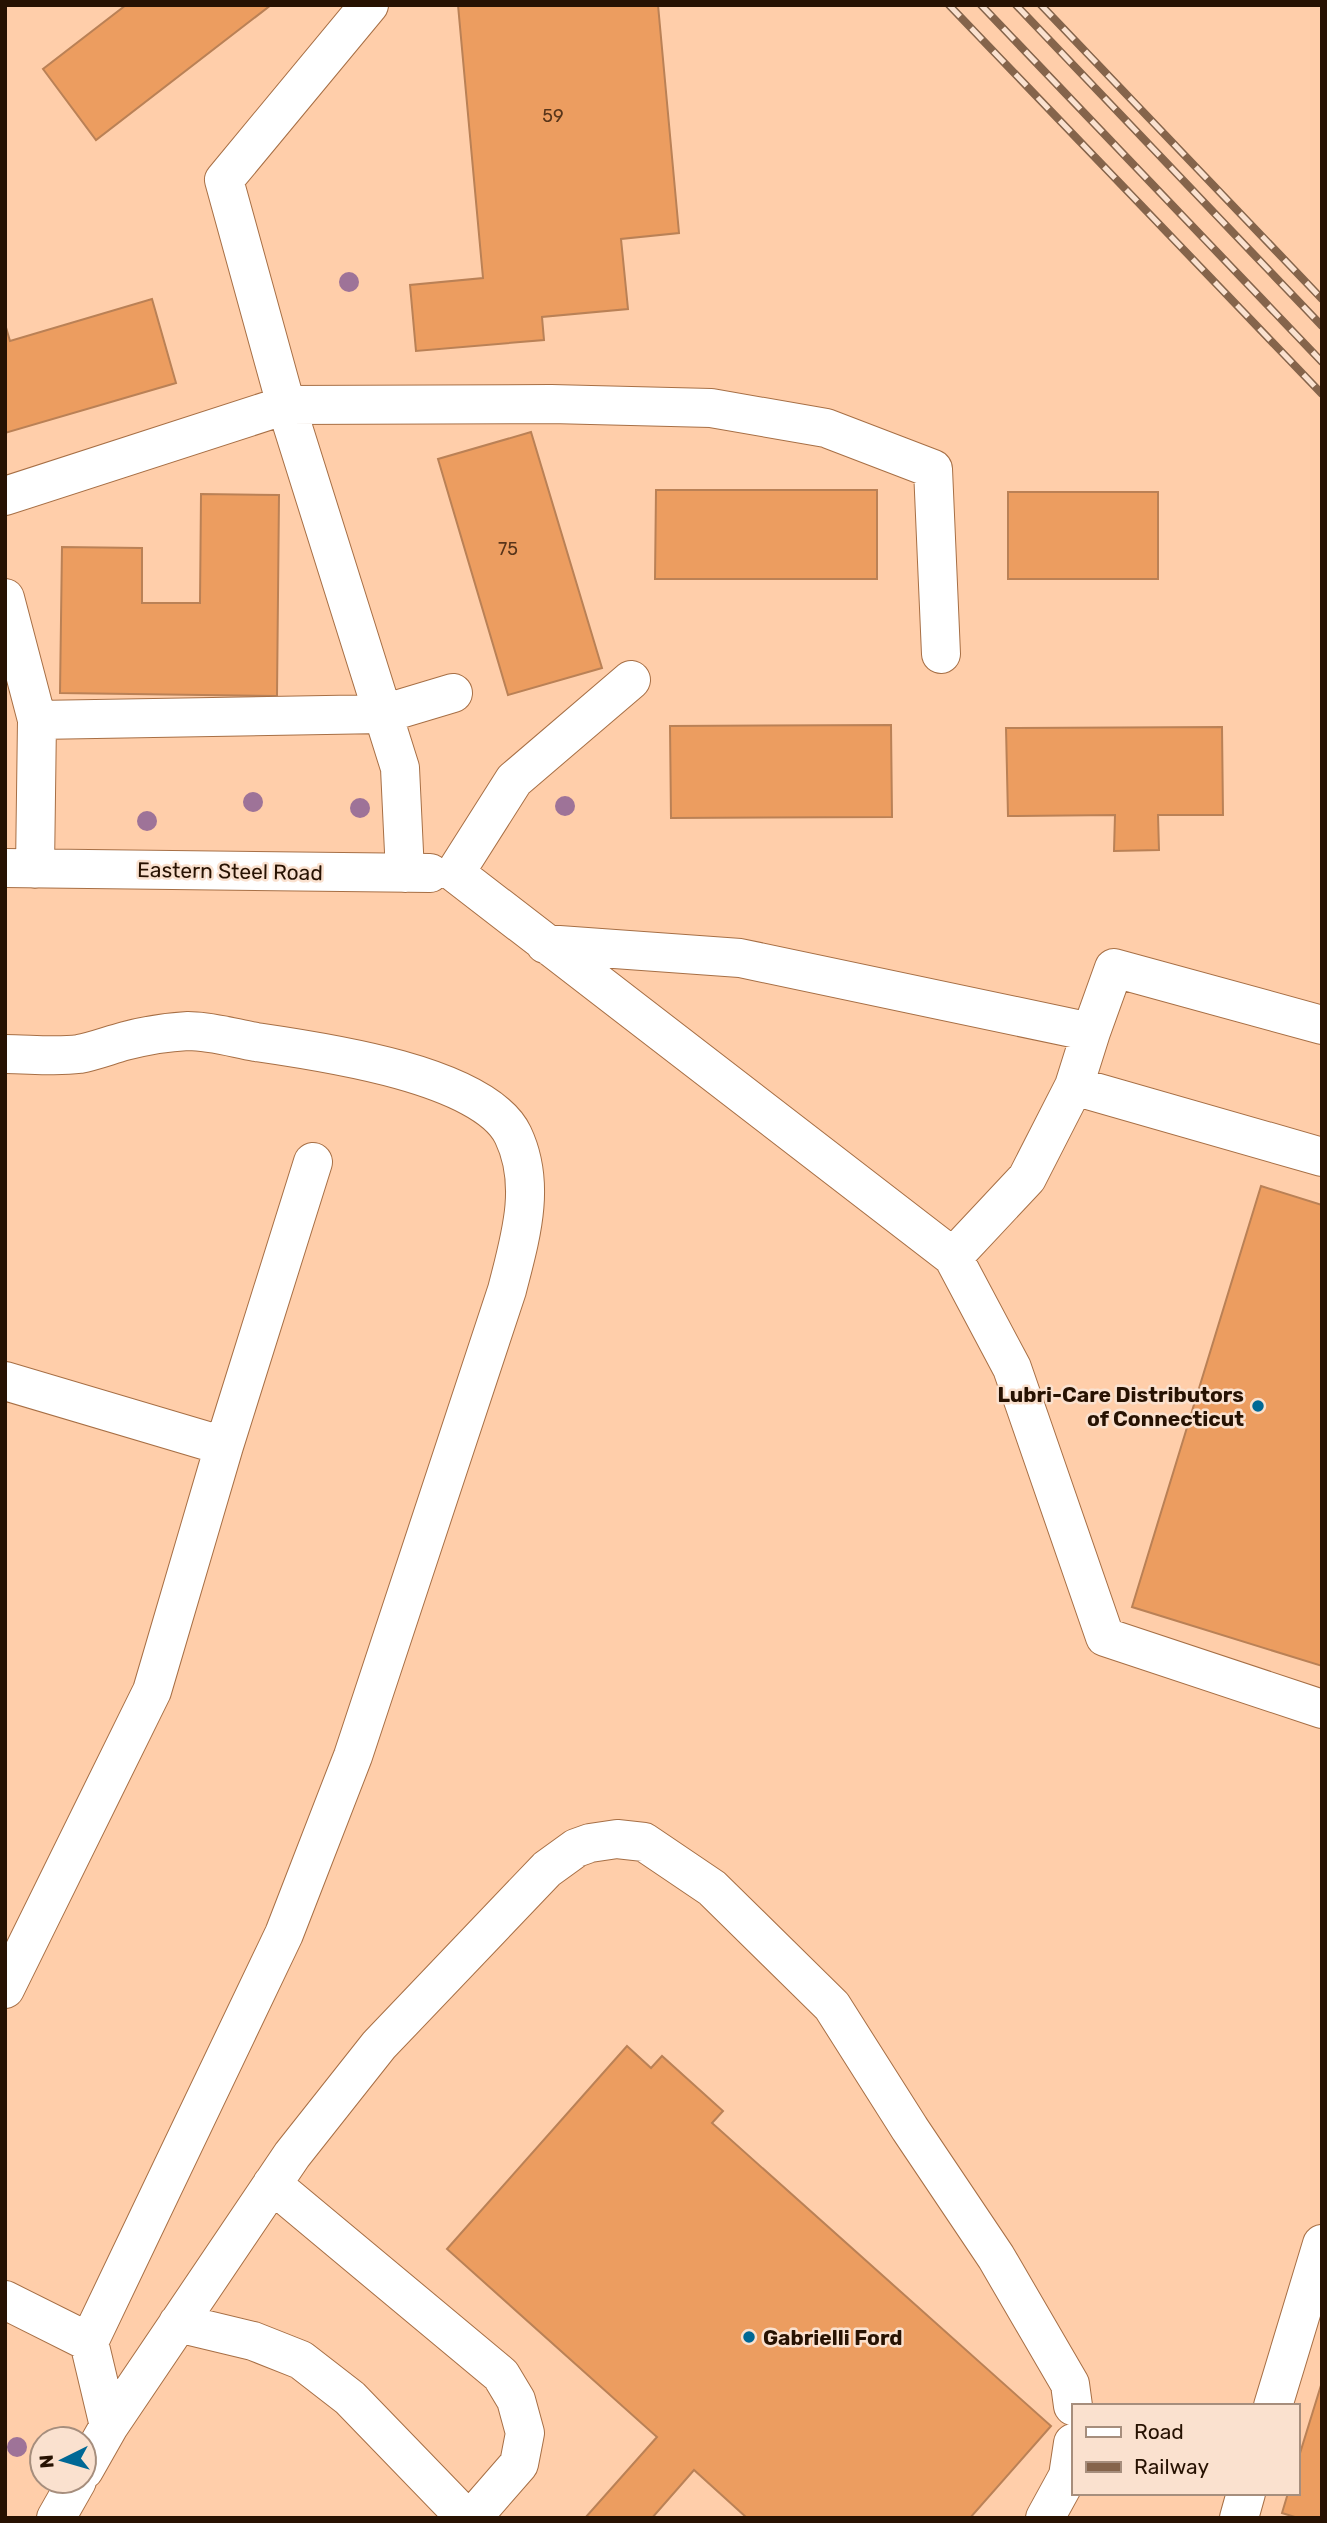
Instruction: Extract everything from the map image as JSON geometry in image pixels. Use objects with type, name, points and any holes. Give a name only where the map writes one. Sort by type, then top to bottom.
[{"type":"street","points":[[369,5],[224,180],[286,405],[400,768],[405,873]]},
{"type":"street","points":[[5,496],[286,405],[551,404],[711,408],[827,428],[933,469],[941,654]]},
{"type":"street","points":[[5,598],[37,720],[20,868]]},
{"type":"street","points":[[631,680],[514,780],[455,873],[953,1257],[1012,1368],[1105,1637],[1322,1709]]},
{"type":"street","points":[[37,720],[383,714],[453,693]]},
{"type":"street","name":"Eastern Steel Road","points":[[20,868],[455,873]]},
{"type":"street","points":[[545,944],[740,958],[1091,1032]]},
{"type":"street","points":[[953,1257],[1027,1178],[1074,1086],[1114,968],[1322,1025]]},
{"type":"street","points":[[5,1054],[79,1054],[130,1040],[188,1031],[350,1056],[432,1080],[496,1113],[512,1132],[522,1156],[525,1180],[525,1210],[521,1236],[507,1290],[353,1756],[284,1934],[89,2342],[110,2426]]},
{"type":"street","points":[[1074,1086],[1322,1157]]},
{"type":"street","points":[[5,1989],[152,1691],[224,1446],[313,1162]]},
{"type":"street","points":[[5,1381],[224,1446]]},
{"type":"street","points":[[98,2446],[292,2155],[379,2045],[547,1869],[576,1848],[617,1839],[644,1842],[712,1888],[832,2006],[996,2257],[1070,2384],[1073,2404]]},
{"type":"street","points":[[272,2184],[501,2375],[516,2400],[524,2433],[519,2464],[472,2518]]},
{"type":"street","points":[[1274,2404],[1322,2244]]},
{"type":"street","points":[[5,2300],[89,2342]]},
{"type":"street","points":[[178,2323],[253,2341],[302,2360],[350,2398],[466,2518]]},
{"type":"street","points":[[1045,2518],[1068,2476],[1072,2450]]},
{"type":"street","points":[[56,2518],[69,2495]]},
{"type":"street","points":[[1239,2518],[1245,2495]]},
{"type":"building","points":[[126,5],[271,5],[96,140],[43,69]]},
{"type":"building","points":[[458,5],[658,5],[679,233],[621,239],[628,309],[542,317],[544,340],[416,351],[410,285],[483,278]]},
{"type":"building","points":[[152,299],[176,383],[5,433],[5,324],[10,341]]},
{"type":"building","points":[[531,432],[602,668],[508,695],[438,459]]},
{"type":"building","points":[[656,490],[877,490],[877,579],[655,579]]},
{"type":"building","points":[[1008,492],[1158,492],[1158,579],[1008,579]]},
{"type":"building","points":[[201,494],[279,495],[277,696],[60,693],[62,547],[142,548],[142,603],[200,603]]},
{"type":"building","points":[[891,725],[892,817],[671,818],[670,726]]},
{"type":"building","points":[[1222,727],[1223,815],[1158,815],[1159,850],[1114,851],[1115,815],[1008,816],[1006,728]]},
{"type":"building","name":"Lubri-Care Distributors of Connecticut","points":[[1261,1186],[1322,1205],[1322,1666],[1132,1607]]},
{"type":"building","name":"Gabrielli Ford","points":[[627,2046],[651,2068],[662,2056],[723,2111],[712,2123],[1051,2426],[970,2518],[747,2518],[694,2470],[652,2518],[585,2518],[657,2437],[447,2249]]},
{"type":"building","points":[[1322,2382],[1322,2518],[1298,2518],[1282,2513],[1287,2495],[1299,2495],[1299,2457]]},
{"type":"railway","points":[[949,5],[1322,394]]},
{"type":"railway","points":[[981,5],[1322,362]]},
{"type":"railway","points":[[1016,5],[1322,326]]},
{"type":"railway","points":[[1041,5],[1322,299]]},
{"type":"place","name":"Lubri-Care Distributors of Connecticut","points":[[1258,1406]]},
{"type":"place","name":"Gabrielli Ford","points":[[749,2337]]}]
